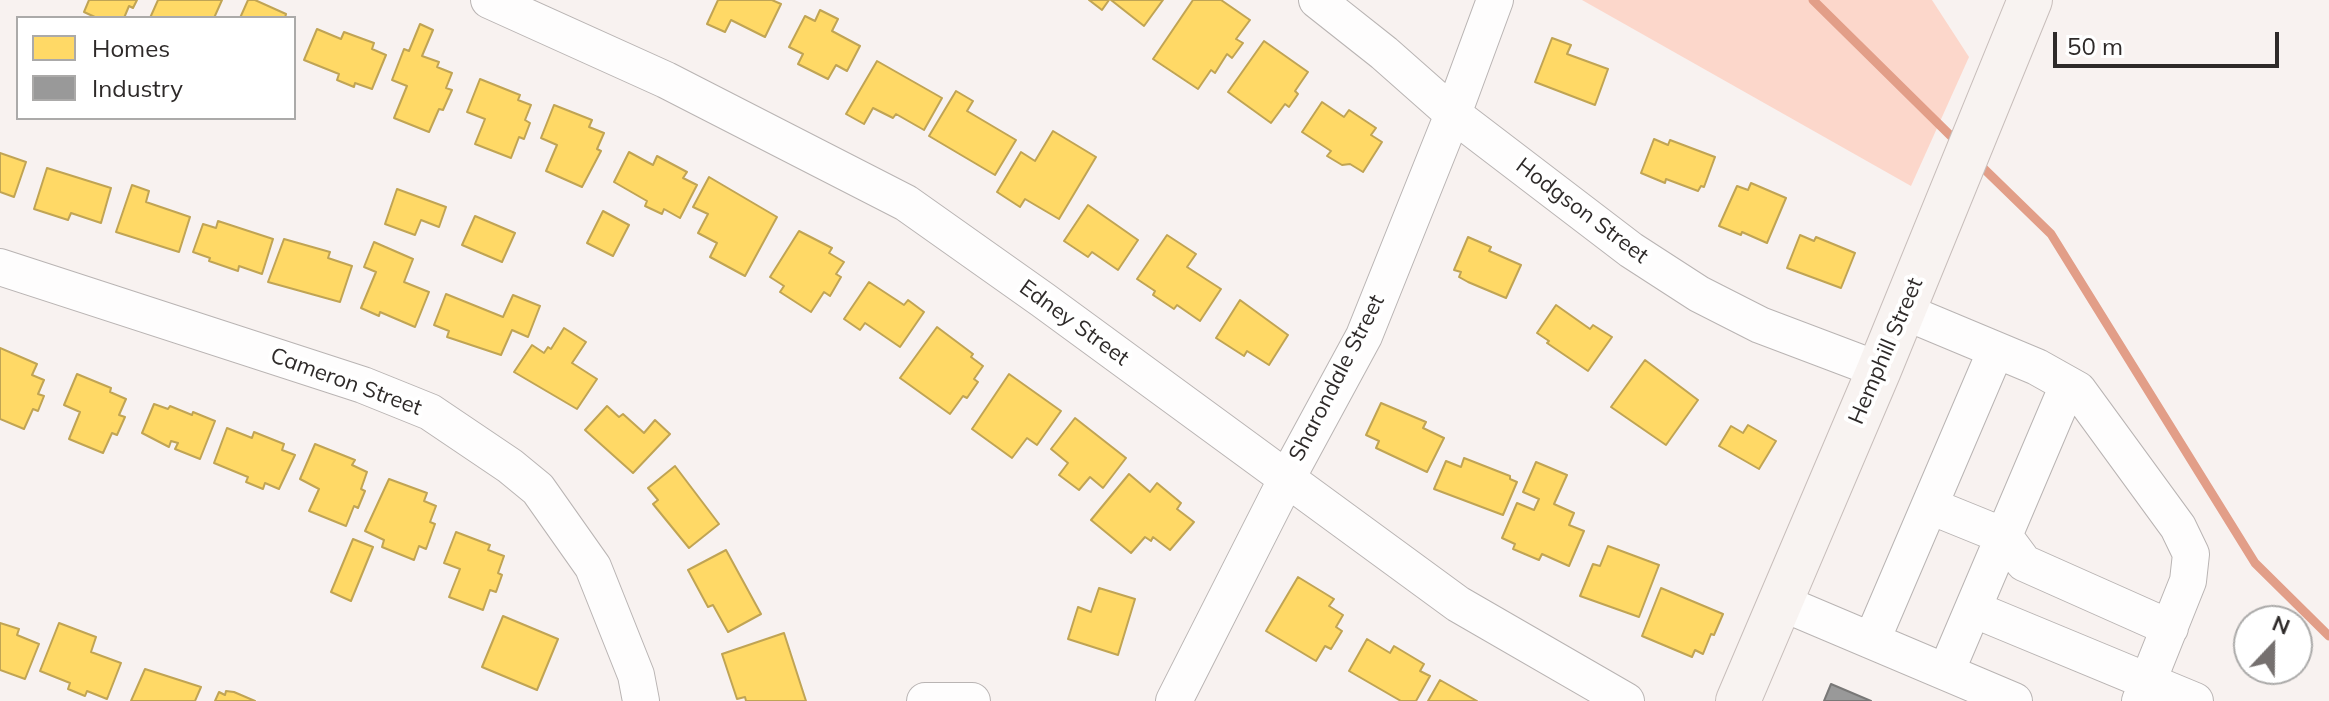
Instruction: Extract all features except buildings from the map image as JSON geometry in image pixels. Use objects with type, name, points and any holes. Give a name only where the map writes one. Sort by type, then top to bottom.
[{"type":"main road","name":"Hemphill Street","points":[[1738,701],[1879,370],[2030,0]]},
{"type":"street","name":"Edney Street","points":[[489,0],[666,80],[906,203],[1458,604],[1626,701]]},
{"type":"street","name":"Hodgson Street","points":[[1317,0],[1384,53],[1453,114],[1631,250],[1699,294],[1760,325],[1879,370]]},
{"type":"street","name":"Sharondale Street","points":[[1174,701],[1287,478],[1364,336],[1495,0]]},
{"type":"street","name":"Cameron Street","points":[[0,267],[363,385],[430,412],[538,489],[593,567],[636,675],[641,701]]},
{"type":"street","points":[[1903,311],[2037,367],[2078,390],[2169,514],[2191,554],[2188,581],[2144,691]]},
{"type":"street","points":[[1872,640],[1996,350]]},
{"type":"street","points":[[1946,672],[2068,385]]},
{"type":"street","points":[[1930,506],[2004,536],[2024,563],[2170,628]]},
{"type":"street","points":[[1780,602],[2014,701]]},
{"type":"street","points":[[1973,609],[2144,691],[2195,701]]},
{"type":"street","points":[[925,701],[972,701]]},
{"type":"shaded area","points":[[1582,0],[1932,0],[1969,57],[1911,186]]},
{"type":"waterway","points":[[1813,0],[1959,144]]},
{"type":"waterway","points":[[1978,163],[2051,234],[2255,563],[2329,636]]}]
